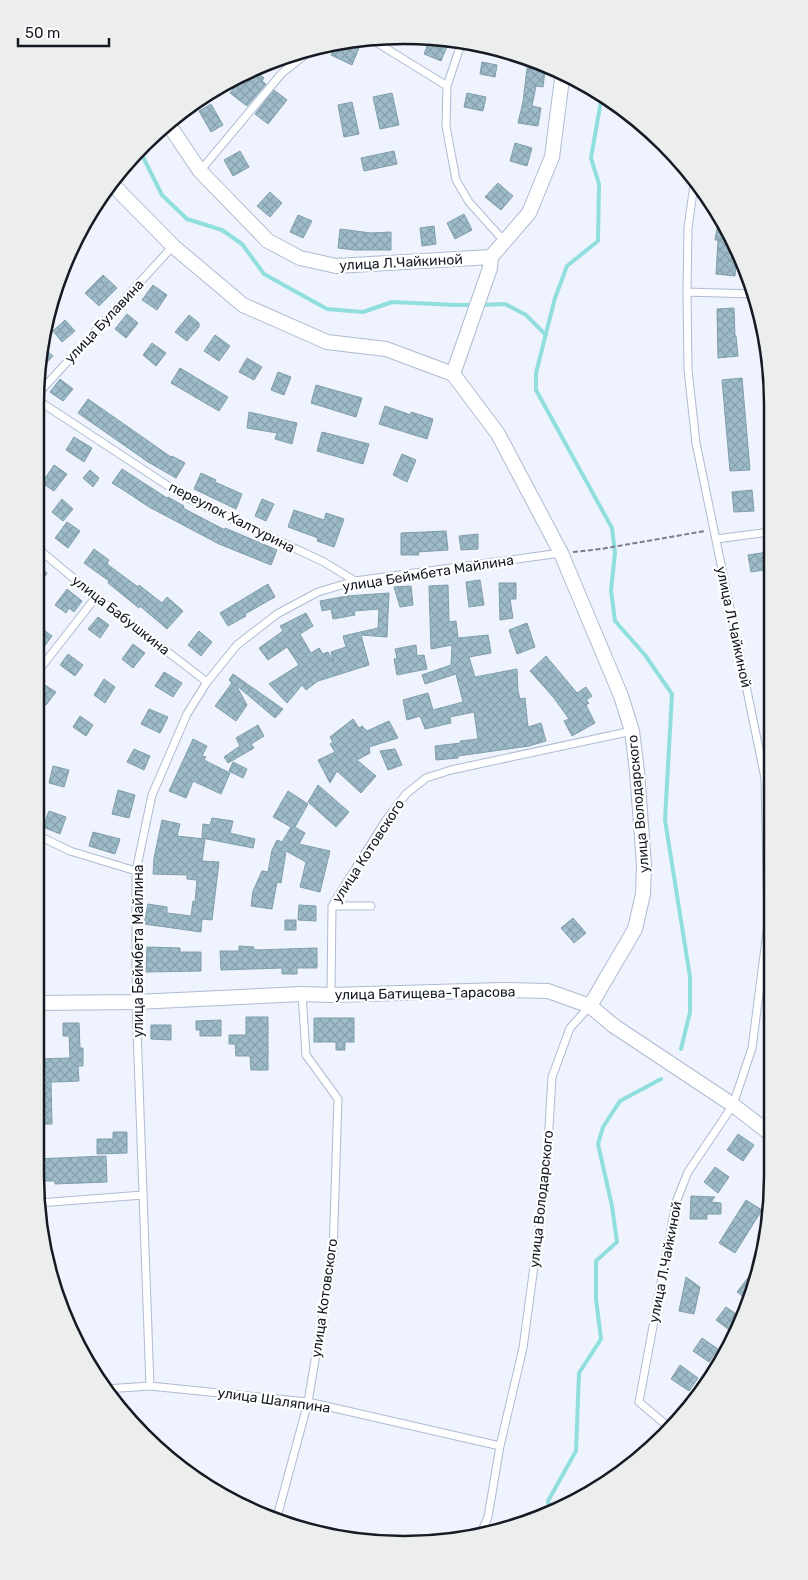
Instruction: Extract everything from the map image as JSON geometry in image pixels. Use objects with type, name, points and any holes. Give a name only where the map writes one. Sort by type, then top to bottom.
[{"type":"street","points":[[116,188],[173,246],[243,305],[327,342],[386,349],[453,374],[480,299],[490,268],[491,257],[529,213],[552,157],[562,80]]},
{"type":"street","name":"улица Л.Чайкиной","points":[[171,129],[200,171],[268,241],[300,258],[336,266],[491,257]]},
{"type":"street","name":"улица Володарского","points":[[453,374],[498,434],[561,553],[621,696],[632,731],[644,864],[643,894],[635,929],[590,1006]]},
{"type":"street","name":"улица Батищева-Тарасова","points":[[44,1003],[136,1002],[302,994],[331,995],[503,990],[548,991],[590,1006],[614,1026],[733,1105],[764,1129]]},
{"type":"lane","points":[[381,45],[447,86]]},
{"type":"lane","points":[[460,49],[447,86],[446,126],[456,180],[469,202],[504,241]]},
{"type":"lane","points":[[200,171],[282,73],[299,60]]},
{"type":"lane","name":"улица Л.Чайкиной","points":[[693,190],[688,228],[687,292],[688,370],[695,434],[764,773]]},
{"type":"lane","name":"улица Булавина","points":[[45,388],[173,246]]},
{"type":"lane","points":[[687,292],[747,294]]},
{"type":"lane","name":"переулок Халтурина","points":[[44,403],[185,497],[324,562],[355,581]]},
{"type":"lane","points":[[716,539],[764,533]]},
{"type":"lane","name":"улица Беймбета Майлина","points":[[150,1386],[136,1002],[136,871],[152,795],[187,714],[207,682],[238,646],[276,614],[318,592],[355,581],[561,553]]},
{"type":"lane","name":"улица Бабушкина","points":[[44,555],[207,682]]},
{"type":"lane","points":[[44,665],[96,597]]},
{"type":"lane","name":"улица Котовского","points":[[331,995],[332,906],[386,820],[406,794],[426,778],[451,770],[632,731]]},
{"type":"lane","points":[[44,838],[70,851],[136,871]]},
{"type":"lane","points":[[332,906],[371,906]]},
{"type":"lane","name":"улица Л.Чайкиной","points":[[665,1424],[639,1402],[676,1202],[688,1172],[733,1105],[752,1048],[764,955]]},
{"type":"lane","name":"улица Котовского","points":[[278,1513],[308,1402],[333,1253],[338,1099],[306,1055],[302,994]]},
{"type":"lane","name":"улица Володарского","points":[[484,1527],[488,1517],[500,1446],[523,1348],[546,1177],[552,1077],[570,1028],[590,1006]]},
{"type":"lane","points":[[45,1203],[143,1195]]},
{"type":"lane","name":"улица Шаляпина","points":[[113,1388],[150,1386],[308,1402],[500,1446]]},
{"type":"path","points":[[561,553],[601,549],[714,530]]},
{"type":"building","points":[[428,45],[447,47],[441,61],[424,54]]},
{"type":"building","points":[[359,48],[352,65],[331,55],[333,51]]},
{"type":"building","points":[[482,62],[497,65],[495,77],[480,74]]},
{"type":"building","points":[[527,68],[545,72],[543,87],[536,86],[532,106],[541,108],[538,126],[518,123],[523,102]]},
{"type":"building","points":[[259,74],[264,78],[262,81],[266,84],[247,106],[230,93],[236,86]]},
{"type":"building","points":[[274,90],[287,100],[268,124],[255,114]]},
{"type":"building","points":[[392,93],[399,125],[380,129],[373,97]]},
{"type":"building","points":[[467,93],[486,97],[483,111],[464,107]]},
{"type":"building","points":[[352,102],[359,134],[344,137],[338,105]]},
{"type":"building","points":[[211,104],[223,125],[211,132],[199,111]]},
{"type":"building","points":[[515,143],[532,148],[527,166],[510,161]]},
{"type":"building","points":[[240,151],[249,167],[233,176],[224,160]]},
{"type":"building","points":[[394,151],[397,164],[364,171],[361,158]]},
{"type":"building","points":[[498,183],[513,196],[501,210],[485,197]]},
{"type":"building","points":[[270,192],[282,203],[270,217],[257,206]]},
{"type":"building","points":[[464,214],[472,230],[455,239],[447,223]]},
{"type":"building","points":[[298,215],[312,221],[303,238],[290,232]]},
{"type":"building","points":[[434,226],[436,244],[422,246],[420,228]]},
{"type":"building","points":[[717,227],[736,264],[735,276],[716,274],[718,240],[715,240]]},
{"type":"building","points":[[340,229],[371,233],[391,232],[391,250],[338,248]]},
{"type":"building","points":[[103,275],[117,288],[99,306],[85,293]]},
{"type":"building","points":[[153,285],[167,295],[157,310],[142,300]]},
{"type":"building","points":[[734,308],[738,356],[718,358],[717,309]]},
{"type":"building","points":[[127,314],[138,323],[126,338],[115,329]]},
{"type":"building","points":[[189,315],[199,323],[199,327],[187,341],[175,332]]},
{"type":"building","points":[[65,320],[75,331],[62,342],[53,331]]},
{"type":"building","points":[[215,335],[230,346],[219,361],[204,351]]},
{"type":"building","points":[[152,343],[166,353],[156,366],[143,355]]},
{"type":"building","points":[[48,352],[53,356],[46,363]]},
{"type":"building","points":[[247,358],[262,367],[254,380],[239,372]]},
{"type":"building","points":[[180,368],[228,397],[219,411],[171,383]]},
{"type":"building","points":[[278,372],[291,377],[284,395],[271,390]]},
{"type":"building","points":[[742,378],[750,470],[730,471],[722,380]]},
{"type":"building","points":[[60,379],[73,389],[63,401],[50,392]]},
{"type":"building","points":[[316,385],[362,398],[356,417],[311,403]]},
{"type":"building","points":[[88,399],[171,457],[185,463],[176,478],[148,462],[78,413]]},
{"type":"building","points":[[385,406],[411,415],[411,412],[433,419],[427,439],[379,424]]},
{"type":"building","points":[[249,412],[297,423],[292,444],[275,439],[277,433],[247,428]]},
{"type":"building","points":[[322,432],[369,444],[363,464],[317,451]]},
{"type":"building","points":[[74,437],[92,448],[84,462],[66,450]]},
{"type":"building","points":[[402,454],[416,460],[407,482],[393,475]]},
{"type":"building","points":[[54,465],[67,474],[54,491],[44,484],[44,480]]},
{"type":"building","points":[[122,469],[167,498],[184,506],[183,508],[225,530],[225,528],[277,550],[271,565],[219,544],[149,507],[112,483]]},
{"type":"building","points":[[90,470],[99,478],[93,487],[83,478]]},
{"type":"building","points":[[201,473],[216,480],[215,482],[242,494],[236,509],[194,489]]},
{"type":"building","points":[[752,490],[754,511],[734,512],[732,492]]},
{"type":"building","points":[[62,499],[73,509],[63,521],[52,512]]},
{"type":"building","points":[[262,499],[274,504],[266,521],[255,516]]},
{"type":"building","points":[[294,510],[324,520],[326,513],[344,519],[334,547],[317,541],[318,538],[288,527]]},
{"type":"building","points":[[67,522],[80,531],[68,548],[55,538]]},
{"type":"building","points":[[446,531],[448,550],[418,552],[419,555],[401,555],[401,533]]},
{"type":"building","points":[[478,534],[478,549],[461,550],[459,536]]},
{"type":"building","points":[[94,549],[109,560],[107,564],[138,587],[139,585],[162,603],[167,597],[183,611],[167,629],[84,563]]},
{"type":"building","points":[[764,553],[764,570],[751,572],[748,555]]},
{"type":"building","points":[[480,580],[484,605],[469,607],[466,582]]},
{"type":"building","points":[[499,583],[516,583],[516,599],[510,599],[513,618],[500,620]]},
{"type":"building","points":[[268,584],[275,597],[228,626],[220,613]]},
{"type":"building","points":[[448,585],[449,622],[456,621],[458,638],[488,635],[491,653],[469,657],[475,677],[517,669],[518,691],[520,699],[525,698],[528,727],[541,723],[546,741],[529,746],[436,760],[435,746],[478,739],[474,712],[450,717],[451,723],[425,729],[420,716],[407,720],[403,700],[428,693],[433,710],[463,702],[456,674],[425,684],[422,675],[451,665],[452,645],[431,649],[429,586]]},
{"type":"building","points":[[411,586],[413,605],[400,607],[394,587]]},
{"type":"building","points":[[67,589],[82,601],[74,612],[69,608],[66,613],[55,605]]},
{"type":"building","points":[[389,593],[387,637],[361,635],[369,665],[318,681],[306,690],[302,685],[287,703],[269,684],[299,665],[287,647],[268,660],[259,648],[283,631],[280,626],[306,613],[313,626],[300,634],[311,653],[319,648],[323,654],[328,652],[334,662],[331,652],[346,647],[343,636],[378,628],[379,609],[354,611],[355,615],[333,619],[331,609],[322,611],[320,601],[347,596]]},
{"type":"building","points":[[98,617],[109,625],[100,638],[88,629]]},
{"type":"building","points":[[527,623],[535,647],[517,654],[509,630]]},
{"type":"building","points":[[44,630],[52,636],[44,647]]},
{"type":"building","points":[[199,631],[212,642],[201,656],[188,645]]},
{"type":"building","points":[[133,644],[145,653],[133,668],[122,659]]},
{"type":"building","points":[[416,645],[417,656],[424,655],[427,669],[397,675],[394,659],[397,658],[395,649]]},
{"type":"building","points":[[68,654],[83,665],[75,676],[60,665]]},
{"type":"building","points":[[546,656],[577,693],[586,687],[592,696],[586,700],[589,703],[586,705],[595,723],[572,736],[564,721],[569,719],[554,698],[530,671]]},
{"type":"building","points":[[164,672],[182,683],[173,697],[155,686]]},
{"type":"building","points":[[233,674],[283,709],[275,718],[236,685],[247,705],[236,721],[215,706],[232,683],[229,680]]},
{"type":"building","points":[[104,679],[115,687],[105,703],[94,695]]},
{"type":"building","points":[[45,685],[56,692],[46,705],[44,704]]},
{"type":"building","points":[[149,709],[168,717],[160,733],[141,724]]},
{"type":"building","points":[[80,716],[93,725],[86,736],[73,727]]},
{"type":"building","points":[[353,719],[359,728],[362,726],[367,731],[389,721],[398,738],[369,747],[370,753],[357,760],[376,776],[361,793],[337,771],[330,783],[318,760],[335,752],[330,744],[333,742],[330,737]]},
{"type":"building","points":[[258,725],[264,736],[251,744],[254,748],[228,763],[224,757],[240,746],[236,738]]},
{"type":"building","points":[[193,739],[207,746],[202,756],[206,757],[204,760],[230,773],[221,794],[193,781],[186,798],[169,791]]},
{"type":"building","points":[[134,749],[150,756],[144,770],[127,762]]},
{"type":"building","points":[[395,749],[402,765],[388,770],[380,751]]},
{"type":"building","points":[[233,762],[247,769],[243,778],[229,771]]},
{"type":"building","points":[[53,766],[69,770],[64,787],[49,783]]},
{"type":"building","points":[[318,785],[349,812],[336,827],[308,802]]},
{"type":"building","points":[[118,790],[135,795],[129,818],[112,814]]},
{"type":"building","points":[[288,791],[308,804],[295,827],[305,833],[299,844],[330,851],[320,892],[300,887],[306,862],[286,851],[281,883],[277,882],[272,909],[251,906],[253,891],[262,871],[268,872],[272,850],[277,840],[282,842],[291,827],[273,817]]},
{"type":"building","points":[[49,811],[66,817],[60,834],[44,827]]},
{"type":"building","points":[[212,818],[233,821],[230,833],[255,839],[253,848],[202,838],[203,824],[210,825]]},
{"type":"building","points":[[162,820],[180,824],[177,836],[205,839],[202,861],[219,862],[212,920],[202,919],[201,932],[144,924],[148,904],[167,907],[167,913],[191,916],[193,901],[195,902],[197,880],[187,879],[187,875],[153,874],[154,858]]},
{"type":"building","points":[[93,832],[120,839],[115,854],[89,846]]},
{"type":"building","points":[[299,905],[316,906],[316,921],[298,920]]},
{"type":"building","points":[[573,918],[586,933],[574,943],[561,928]]},
{"type":"building","points":[[285,920],[296,920],[296,930],[285,930]]},
{"type":"building","points":[[239,946],[254,947],[254,950],[317,948],[317,968],[297,968],[297,974],[282,974],[282,968],[221,970],[220,951],[239,951]]},
{"type":"building","points":[[147,947],[180,948],[180,952],[201,952],[201,971],[146,972]]},
{"type":"building","points":[[246,1017],[268,1017],[268,1070],[251,1070],[250,1056],[236,1056],[235,1044],[229,1044],[229,1035],[246,1035]]},
{"type":"building","points":[[314,1018],[354,1018],[354,1042],[345,1042],[345,1050],[336,1050],[336,1042],[314,1042]]},
{"type":"building","points":[[221,1020],[221,1036],[200,1036],[200,1030],[196,1030],[196,1021]]},
{"type":"building","points":[[63,1023],[79,1023],[80,1048],[83,1048],[83,1066],[78,1066],[79,1081],[51,1082],[52,1124],[44,1124],[44,1059],[70,1058],[69,1036],[63,1036]]},
{"type":"building","points":[[151,1025],[171,1025],[171,1040],[151,1039]]},
{"type":"building","points":[[113,1132],[127,1132],[127,1153],[97,1154],[97,1139],[113,1139]]},
{"type":"building","points":[[738,1134],[754,1145],[743,1161],[727,1150]]},
{"type":"building","points":[[106,1156],[107,1182],[55,1184],[55,1181],[44,1181],[44,1159]]},
{"type":"building","points":[[715,1167],[729,1177],[718,1193],[704,1182]]},
{"type":"building","points":[[691,1196],[715,1197],[711,1202],[721,1203],[721,1214],[707,1214],[707,1219],[690,1219]]},
{"type":"building","points":[[746,1200],[762,1210],[735,1253],[719,1243]]},
{"type":"building","points":[[750,1275],[743,1297],[737,1292]]},
{"type":"building","points":[[686,1277],[700,1287],[694,1314],[679,1311]]},
{"type":"building","points":[[726,1307],[737,1314],[729,1330],[716,1320]]},
{"type":"building","points":[[702,1338],[718,1349],[709,1362],[693,1351]]},
{"type":"building","points":[[680,1365],[698,1378],[689,1391],[671,1379]]},
{"type":"waterway","points":[[601,102],[591,158],[599,184],[598,241],[567,266],[555,298],[536,373],[536,390],[612,528],[615,553],[611,590],[615,621],[645,655],[672,694],[665,820],[690,977],[690,1012],[681,1049]]},
{"type":"waterway","points":[[142,156],[162,195],[187,219],[222,230],[242,244],[264,274],[327,309],[363,312],[392,302],[475,305]]},
{"type":"waterway","points":[[482,305],[505,304],[526,315],[546,335]]},
{"type":"waterway","points":[[549,1506],[548,1501],[576,1451],[579,1373],[601,1339],[596,1299],[596,1261],[617,1242],[612,1206],[598,1144],[603,1127],[620,1101],[661,1079]]}]
